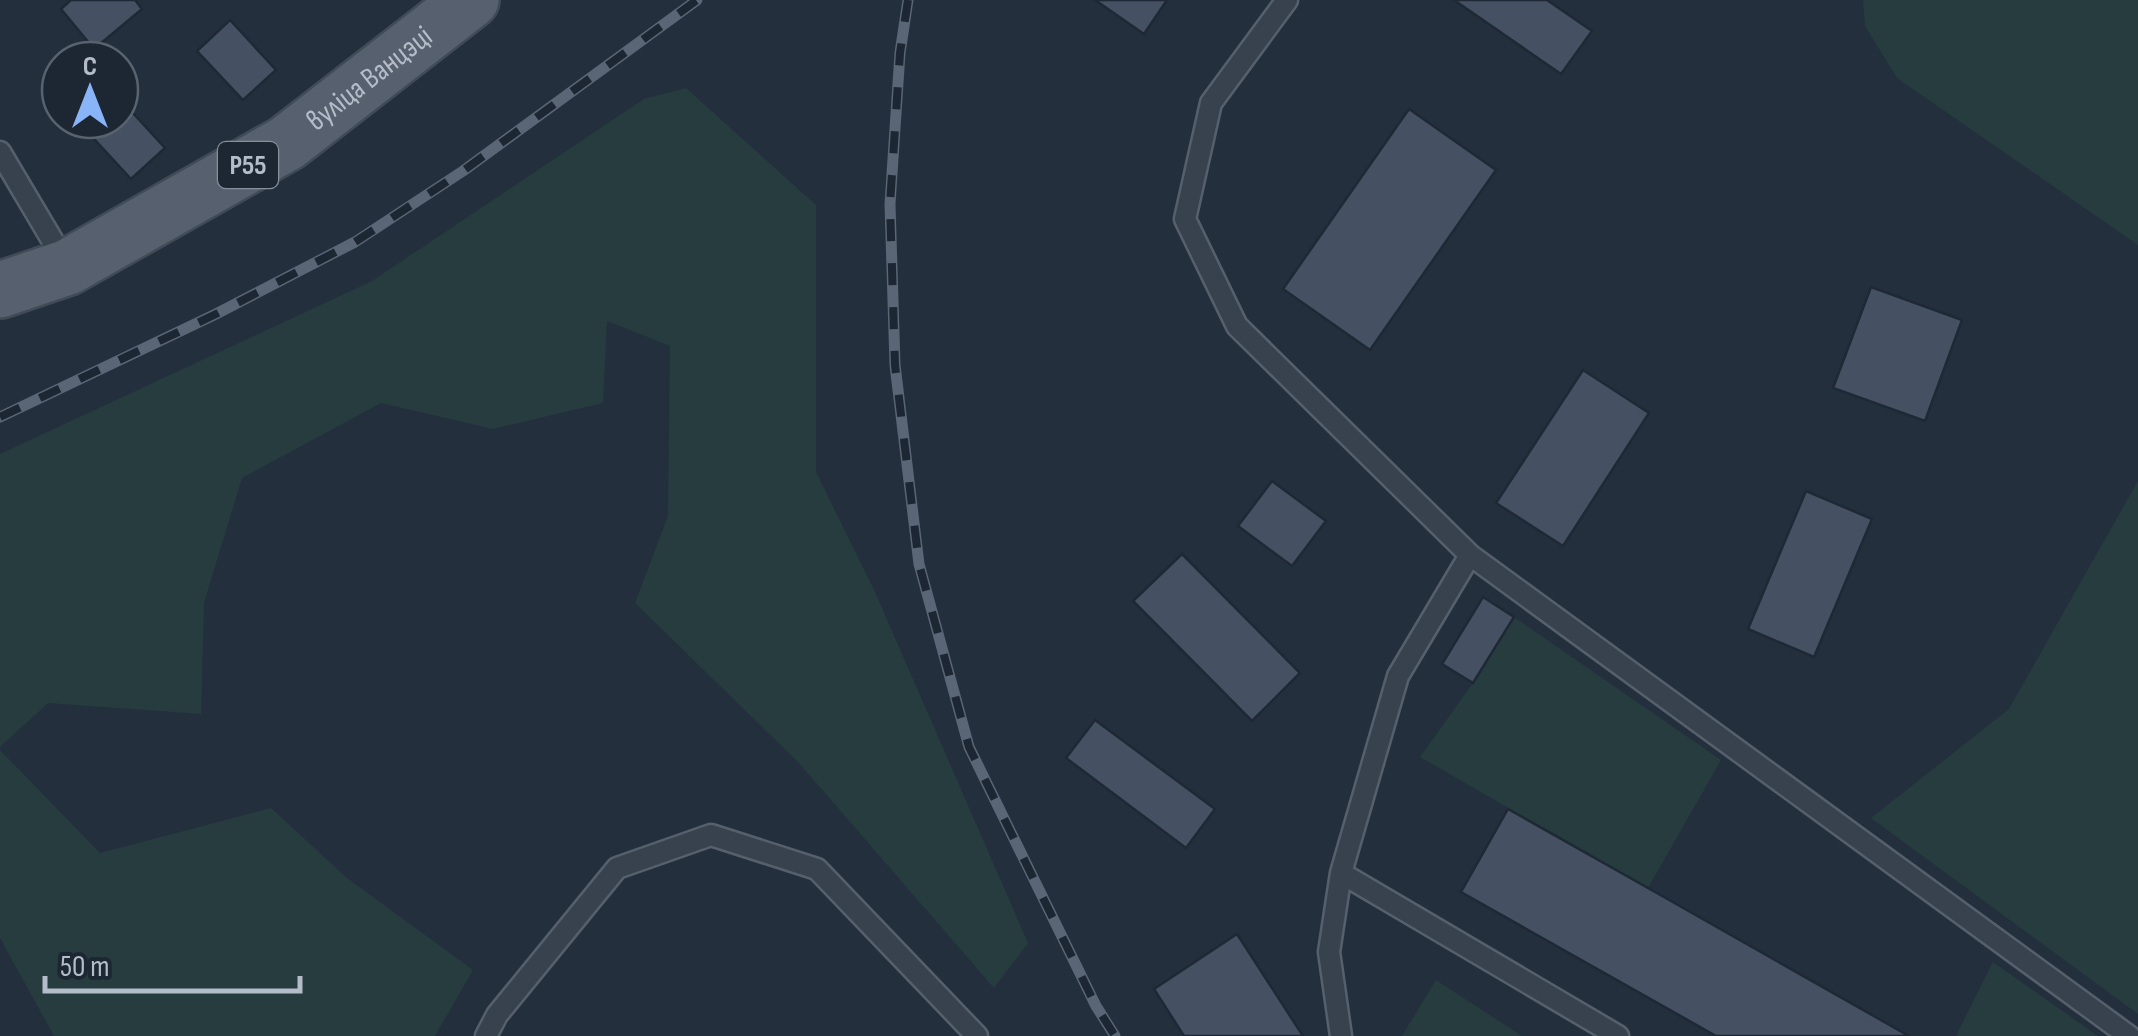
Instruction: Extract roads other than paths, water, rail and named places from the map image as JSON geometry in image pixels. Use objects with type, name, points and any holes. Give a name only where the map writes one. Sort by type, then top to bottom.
[{"type":"main road","name":"вуліца Ванцэці","points":[[0,290],[68,267],[287,143],[471,0]]},
{"type":"lane","points":[[1286,0],[1211,103],[1184,219],[1237,326],[1470,555],[2129,1036]]},
{"type":"lane","points":[[0,152],[68,267]]},
{"type":"lane","points":[[1341,1036],[1330,952],[1341,873],[1398,676],[1470,555]]},
{"type":"lane","points":[[486,1036],[617,868],[711,835],[817,869],[977,1036]]},
{"type":"lane","points":[[1341,873],[1618,1036]]},
{"type":"railway","points":[[0,417],[216,314],[355,242],[463,171],[697,0]]},
{"type":"railway","points":[[908,0],[900,53],[890,204],[895,365],[919,564],[969,747],[1096,1006],[1115,1036]]}]
